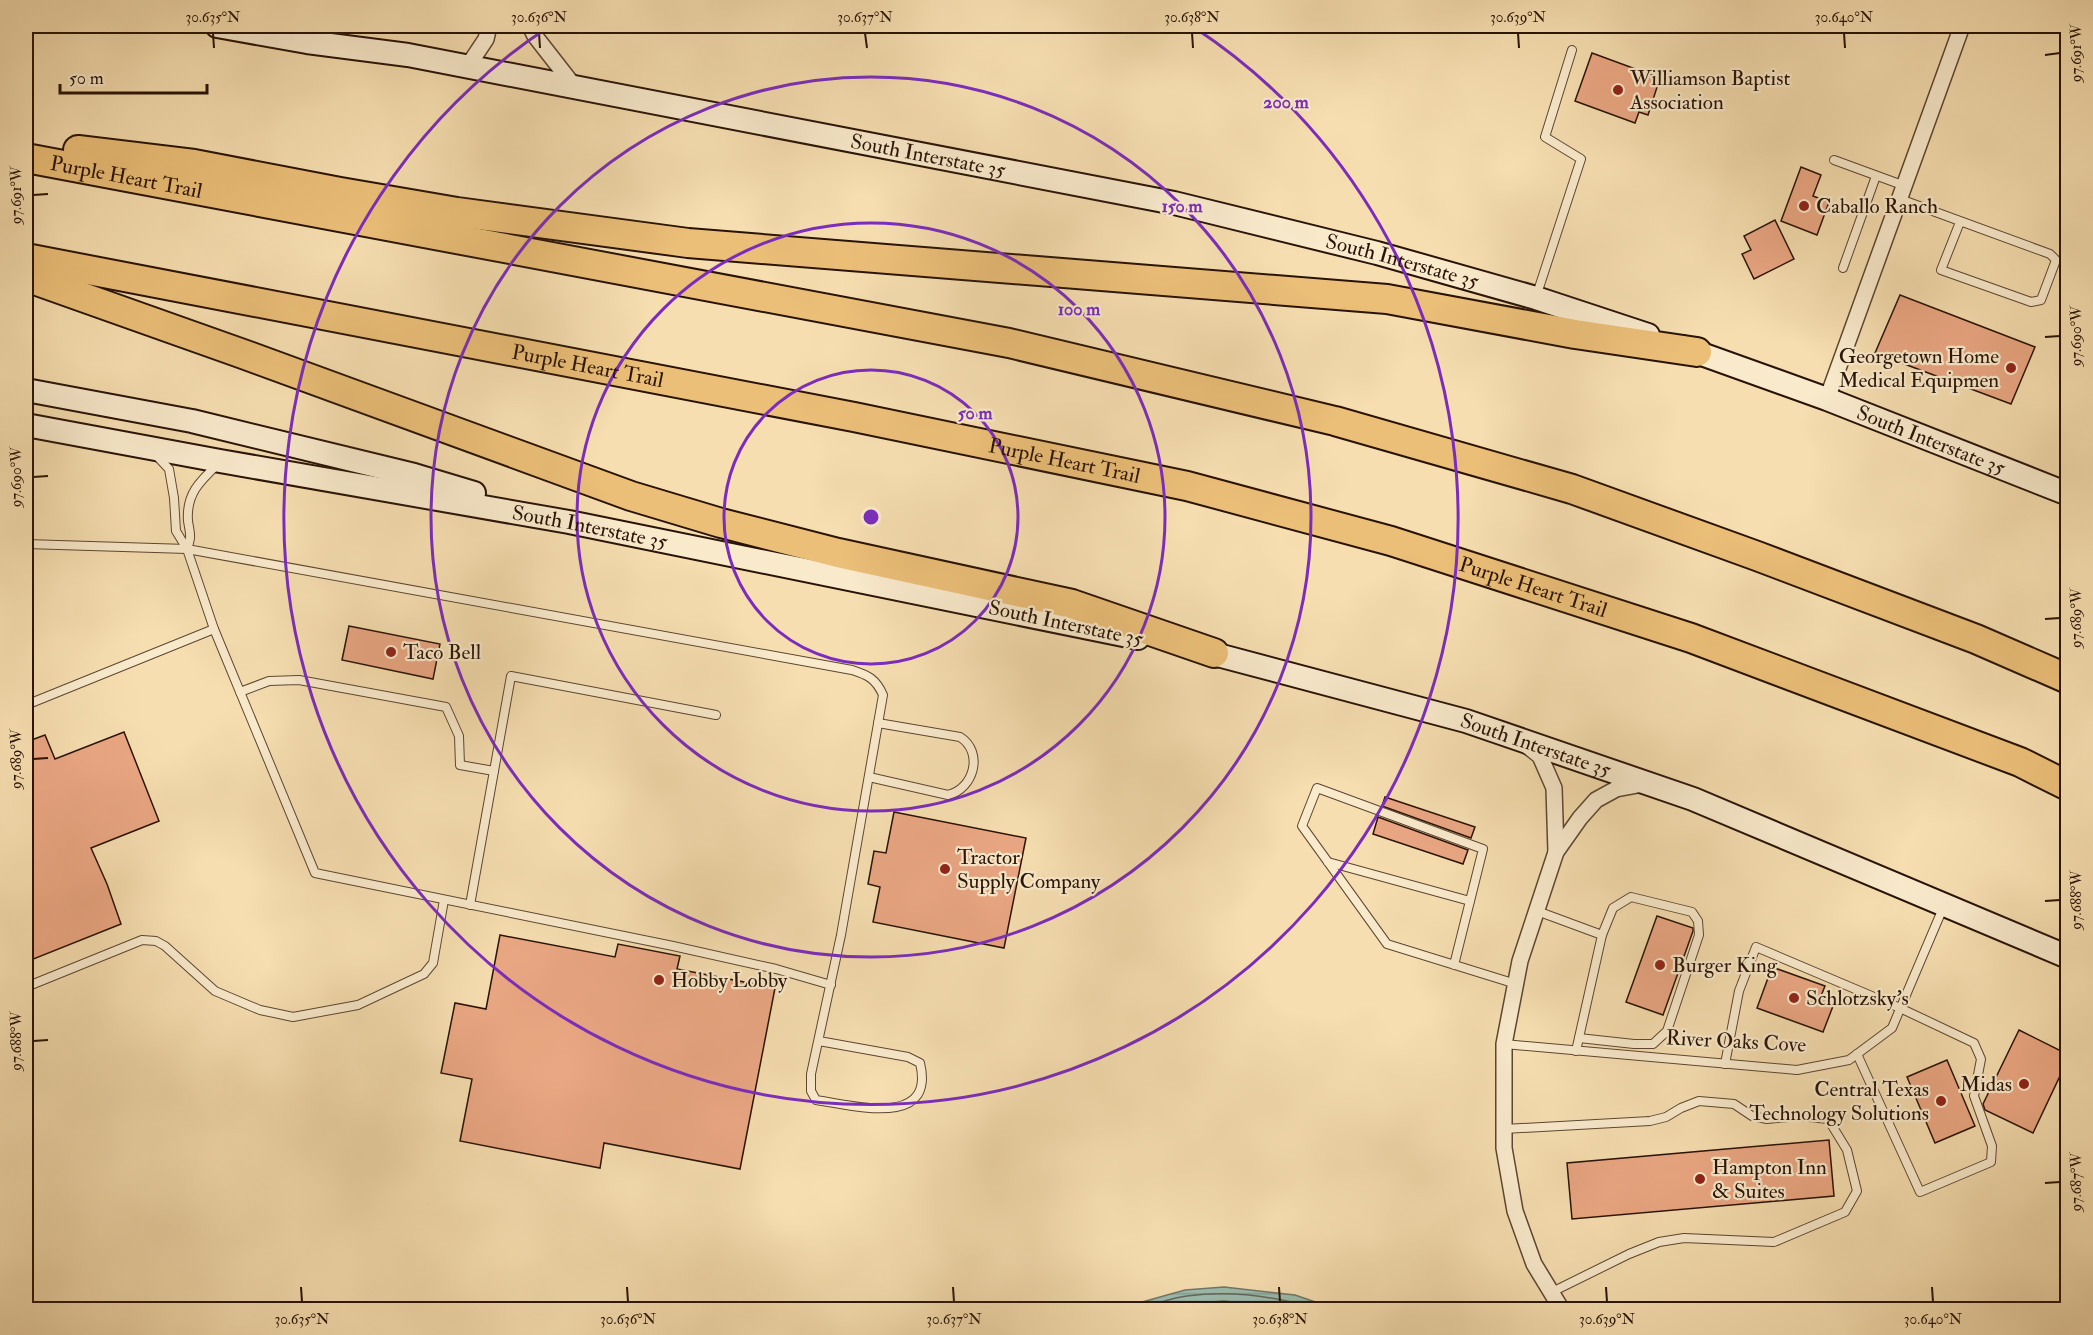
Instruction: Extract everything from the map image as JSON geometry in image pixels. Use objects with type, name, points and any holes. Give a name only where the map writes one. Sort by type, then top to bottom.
[{"type":"highway","points":[[26,143],[194,165],[458,212],[688,243],[1387,299],[1575,334],[1697,352]]},
{"type":"highway","name":"Purple Heart Trail","points":[[26,158],[1009,343],[1324,418],[1572,489],[1976,639],[2067,679]]},
{"type":"highway","name":"Purple Heart Trail","points":[[26,258],[854,417],[1187,486],[1391,541],[1691,638],[2020,762],[2067,786]]},
{"type":"highway","points":[[26,277],[631,496],[721,523],[838,553],[1072,604],[1214,653]]},
{"type":"main road","name":"South Interstate 35","points":[[218,26],[468,66],[1174,203],[1366,250],[1536,298],[1697,352],[1827,399],[2067,494]]},
{"type":"main road","points":[[26,390],[192,421],[281,442],[414,475],[569,522]]},
{"type":"main road","name":"South Interstate 35","points":[[26,425],[569,522],[1214,653],[1466,721],[1649,783],[1693,799],[2067,957]]},
{"type":"street","points":[[468,66],[486,39],[489,26]]},
{"type":"street","points":[[530,26],[534,36],[574,86]]},
{"type":"street","points":[[1827,399],[1962,26]]},
{"type":"street","points":[[1518,738],[1540,756],[1554,788],[1556,852]]},
{"type":"street","points":[[1562,1310],[1534,1264],[1515,1211],[1504,1148],[1504,1044],[1521,961],[1556,852],[1580,818],[1596,801],[1616,789],[1649,783]]},
{"type":"lane","points":[[1536,298],[1581,159],[1545,137],[1572,50]]},
{"type":"lane","points":[[1834,160],[1876,176],[1903,193],[1960,222],[2050,254],[2056,260],[2041,300],[2031,302],[1941,270],[1960,222]]},
{"type":"lane","points":[[1843,267],[1876,176]]},
{"type":"lane","points":[[150,448],[169,469],[176,531],[187,549],[214,629],[315,873],[673,946],[776,969],[831,985]]},
{"type":"lane","points":[[187,549],[192,537],[188,521],[189,499],[201,480],[220,461]]},
{"type":"lane","points":[[26,544],[187,549],[852,670],[868,675],[878,684],[883,695],[831,985],[811,1074],[811,1092],[816,1100],[885,1110],[904,1105],[918,1097],[922,1090],[920,1063],[908,1057],[819,1041]]},
{"type":"lane","points":[[26,705],[214,629]]},
{"type":"lane","points":[[470,905],[511,676],[716,715]]},
{"type":"lane","points":[[240,692],[269,681],[299,680],[446,706],[459,736],[460,765],[494,771]]},
{"type":"lane","points":[[869,777],[948,795],[957,793],[969,782],[974,768],[973,755],[968,742],[960,737],[878,723]]},
{"type":"lane","points":[[1454,965],[1483,849],[1317,788],[1302,826],[1387,944],[1454,965],[1516,984]]},
{"type":"lane","points":[[1328,862],[1470,901]]},
{"type":"lane","points":[[1576,1051],[1602,935],[1613,908],[1631,897],[1692,912],[1698,921],[1700,935],[1667,1031],[1653,1044],[1579,1038]]},
{"type":"lane","points":[[26,987],[142,940],[149,940],[165,946],[215,992],[260,1010],[293,1017],[358,1005],[424,974],[433,963],[444,900]]},
{"type":"lane","name":"River Oaks Cove","points":[[1504,1044],[1797,1070],[1849,1060],[1892,1028],[1945,904]]},
{"type":"lane","points":[[1537,911],[1602,935]]},
{"type":"lane","points":[[1725,1064],[1739,991],[1756,947],[1900,1008],[1974,1043],[1981,1059],[1974,1096],[1992,1146],[1991,1162],[1920,1192],[1857,1054]]},
{"type":"lane","points":[[1504,1129],[1650,1121],[1666,1117],[1699,1101],[1720,1102],[1734,1104],[1752,1116],[1767,1119],[1800,1116],[1828,1119],[1847,1150],[1857,1191],[1845,1212],[1774,1242],[1684,1238],[1659,1242],[1551,1292]]},
{"type":"water","points":[[1224,1287],[1295,1295],[1336,1309],[1117,1309],[1185,1290]]},
{"type":"building","name":"Williamson Baptist Association","points":[[1592,53],[1660,78],[1648,115],[1639,112],[1635,123],[1575,101]]},
{"type":"building","points":[[1801,167],[1821,175],[1813,196],[1829,202],[1817,235],[1781,221]]},
{"type":"building","points":[[1775,220],[1794,259],[1754,279],[1742,254],[1751,250],[1744,236]]},
{"type":"building","points":[[1900,295],[2035,347],[2011,404],[1875,353]]},
{"type":"building","name":"Taco Bell","points":[[349,626],[440,644],[433,679],[342,660]]},
{"type":"building","points":[[124,732],[159,821],[91,848],[121,924],[26,962],[26,742],[45,735],[55,759]]},
{"type":"building","points":[[1385,797],[1475,827],[1471,838],[1382,806]]},
{"type":"building","name":"Tractor Supply Company","points":[[894,812],[1026,838],[1004,948],[873,922],[880,887],[868,884],[874,851],[886,853]]},
{"type":"building","points":[[1378,817],[1468,850],[1463,864],[1373,834]]},
{"type":"building","name":"Burger King","points":[[1657,916],[1693,928],[1663,1015],[1626,1002]]},
{"type":"building","points":[[500,935],[615,957],[618,944],[680,956],[677,969],[775,988],[740,1169],[604,1143],[600,1168],[460,1141],[472,1079],[441,1073],[455,1003],[486,1009]]},
{"type":"building","name":"Schlotzsky's","points":[[1772,967],[1825,986],[1821,996],[1835,1001],[1823,1032],[1757,1008]]},
{"type":"building","name":"Midas","points":[[2019,1030],[2067,1054],[2067,1061],[2033,1133],[1985,1110],[1983,1104]]},
{"type":"building","name":"Central Texas Technology Solutions","points":[[1947,1060],[1975,1126],[1935,1143],[1907,1077]]},
{"type":"building","name":"Hampton Inn & Suites","points":[[1829,1140],[1834,1196],[1572,1219],[1567,1163]]},
{"type":"place","name":"Williamson Baptist Association","points":[[1618,90]]},
{"type":"place","name":"Caballo Ranch","points":[[1804,206]]},
{"type":"place","name":"Georgetown Home Medical Equipmen","points":[[2011,368]]},
{"type":"place","name":"Taco Bell","points":[[391,652]]},
{"type":"place","name":"Tractor Supply Company","points":[[945,869]]},
{"type":"place","name":"Burger King","points":[[1660,965]]},
{"type":"place","name":"Hobby Lobby","points":[[659,980]]},
{"type":"place","name":"Schlotzsky's","points":[[1794,998]]},
{"type":"place","name":"Midas","points":[[2024,1084]]},
{"type":"place","name":"Central Texas Technology Solutions","points":[[1941,1101]]},
{"type":"place","name":"Hampton Inn & Suites","points":[[1700,1179]]}]
